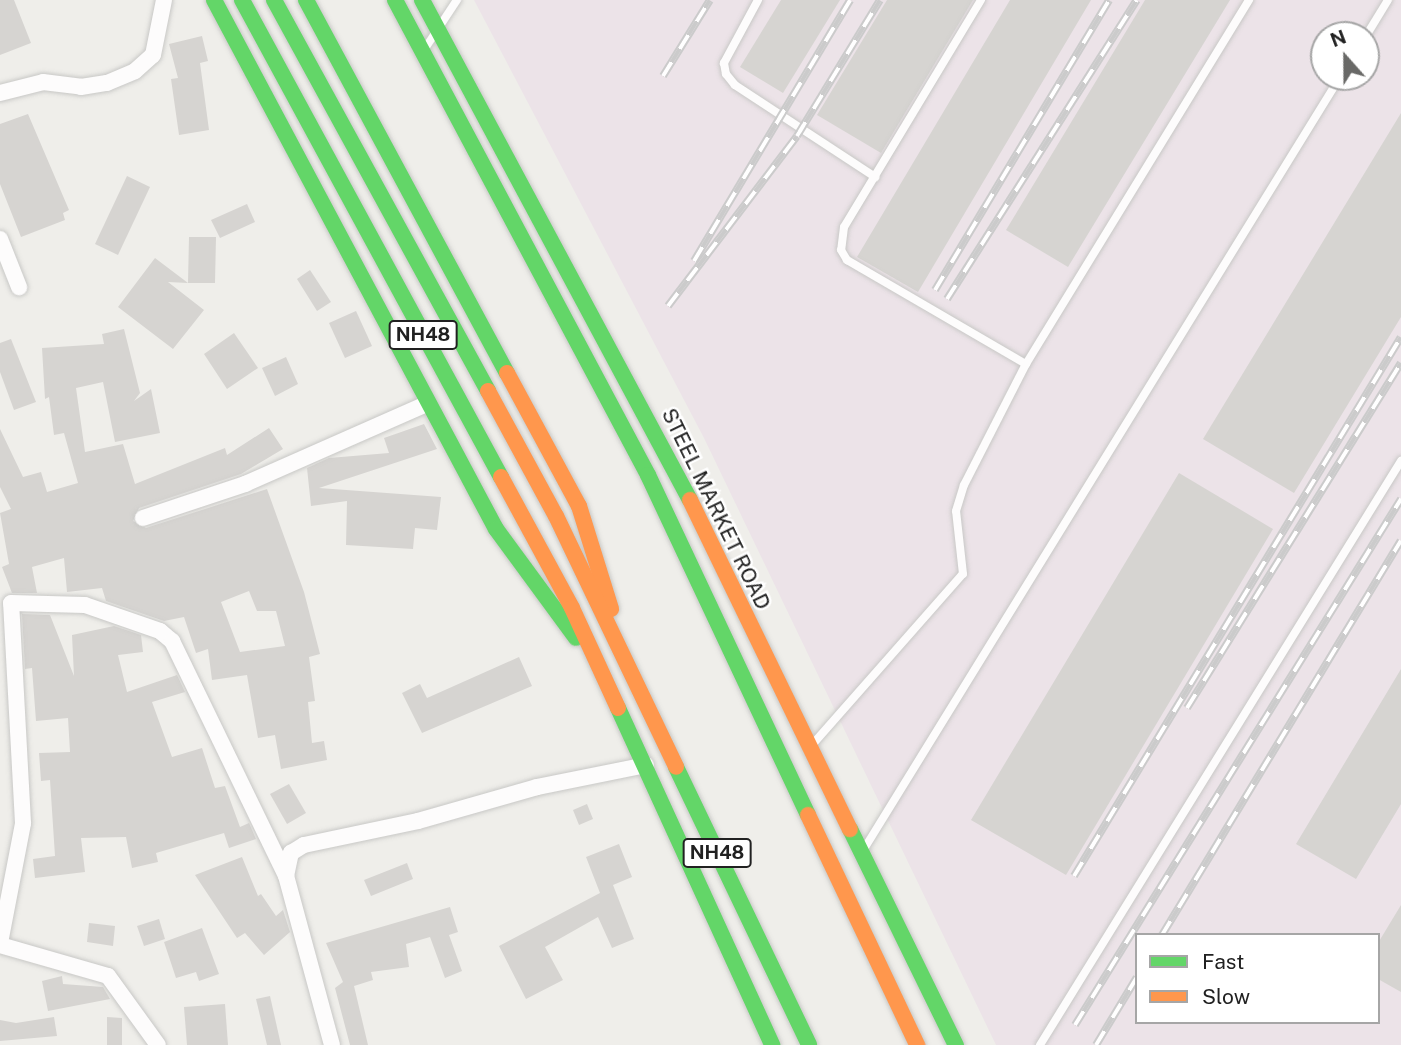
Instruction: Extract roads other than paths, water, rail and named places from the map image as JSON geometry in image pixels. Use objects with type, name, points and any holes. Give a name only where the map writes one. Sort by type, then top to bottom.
[{"type":"main road","points":[[214,0],[426,404],[496,529],[602,671]]},
{"type":"main road","name":"NH48","points":[[242,0],[602,671],[772,1045]]},
{"type":"main road","name":"NH48","points":[[274,0],[556,516],[809,1045]]},
{"type":"main road","points":[[306,0],[579,506],[625,661]]},
{"type":"main road","points":[[395,0],[648,475],[916,1045]]},
{"type":"main road","name":"STEEL MARKET ROAD","points":[[422,0],[669,457],[956,1045]]},
{"type":"street","points":[[0,93],[43,82],[80,88],[107,83],[135,71],[153,55],[164,0]]},
{"type":"street","points":[[0,239],[19,287]]},
{"type":"street","points":[[143,519],[246,484],[426,404]]},
{"type":"street","points":[[158,1045],[108,976],[0,944],[23,823],[6,604],[85,605],[160,631],[172,641],[286,876],[332,1045]]},
{"type":"street","points":[[286,876],[291,853],[304,845],[646,765]]},
{"type":"lane","points":[[423,52],[457,0]]},
{"type":"lane","points":[[758,0],[723,63],[726,74],[735,85],[875,177]]},
{"type":"lane","points":[[981,0],[844,227],[841,250],[847,260],[1026,363]]},
{"type":"lane","points":[[809,748],[963,575],[956,511],[964,485],[1026,363],[1249,0]]},
{"type":"lane","points":[[1375,21],[1388,0]]},
{"type":"lane","points":[[861,855],[1331,91]]},
{"type":"lane","points":[[1040,1045],[1401,461]]},
{"type":"railway","points":[[663,76],[710,0]]},
{"type":"railway","points":[[694,261],[850,0]]},
{"type":"railway","points":[[668,306],[797,136],[880,0]]},
{"type":"railway","points":[[935,290],[1109,0]]},
{"type":"railway","points":[[947,299],[1137,0]]},
{"type":"railway","points":[[1074,876],[1401,337]]},
{"type":"railway","points":[[1187,708],[1401,363]]},
{"type":"railway","points":[[1075,1025],[1401,499]]},
{"type":"railway","points":[[1163,933],[1401,541]]},
{"type":"railway","points":[[1096,1045],[1135,980]]}]
